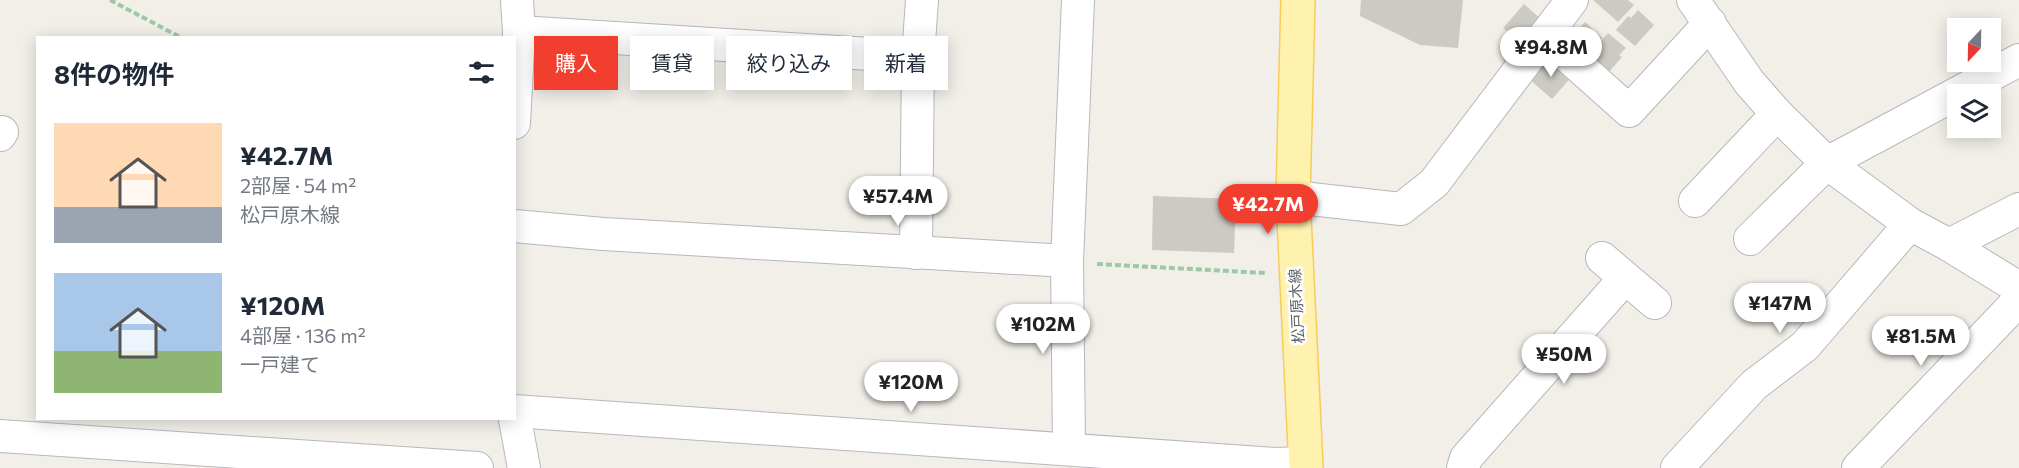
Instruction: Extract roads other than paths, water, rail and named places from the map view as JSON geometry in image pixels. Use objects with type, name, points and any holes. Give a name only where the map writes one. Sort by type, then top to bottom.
[{"type":"main road","name":"松戸原木線","points":[[1298,0],[1293,197],[1305,466]]},
{"type":"street","points":[[516,87],[519,32],[517,0]]},
{"type":"street","points":[[919,36],[922,0]]},
{"type":"street","points":[[1069,448],[1066,261],[1078,0]]},
{"type":"street","points":[[1293,197],[1401,209],[1434,183],[1572,0]]},
{"type":"street","points":[[1545,36],[1629,111],[1702,12],[1749,82],[1777,114],[1827,163],[1910,224],[1949,244],[2019,288]]},
{"type":"street","points":[[519,32],[864,54]]},
{"type":"street","points":[[1750,239],[1827,163],[2019,60]]},
{"type":"street","points":[[916,253],[918,90]]},
{"type":"street","points":[[1695,201],[1777,114]]},
{"type":"street","points":[[1949,244],[2019,209]]},
{"type":"street","points":[[1677,468],[1754,385],[1805,346],[1910,224]]},
{"type":"street","points":[[516,226],[603,234],[1066,261]]},
{"type":"street","points":[[1463,468],[1467,458],[1613,268],[1655,303]]},
{"type":"street","points":[[1858,468],[2019,300]]},
{"type":"street","points":[[516,413],[1069,448],[1305,466]]},
{"type":"street","points":[[515,420],[524,468]]},
{"type":"street","points":[[0,436],[119,456],[477,468]]}]
